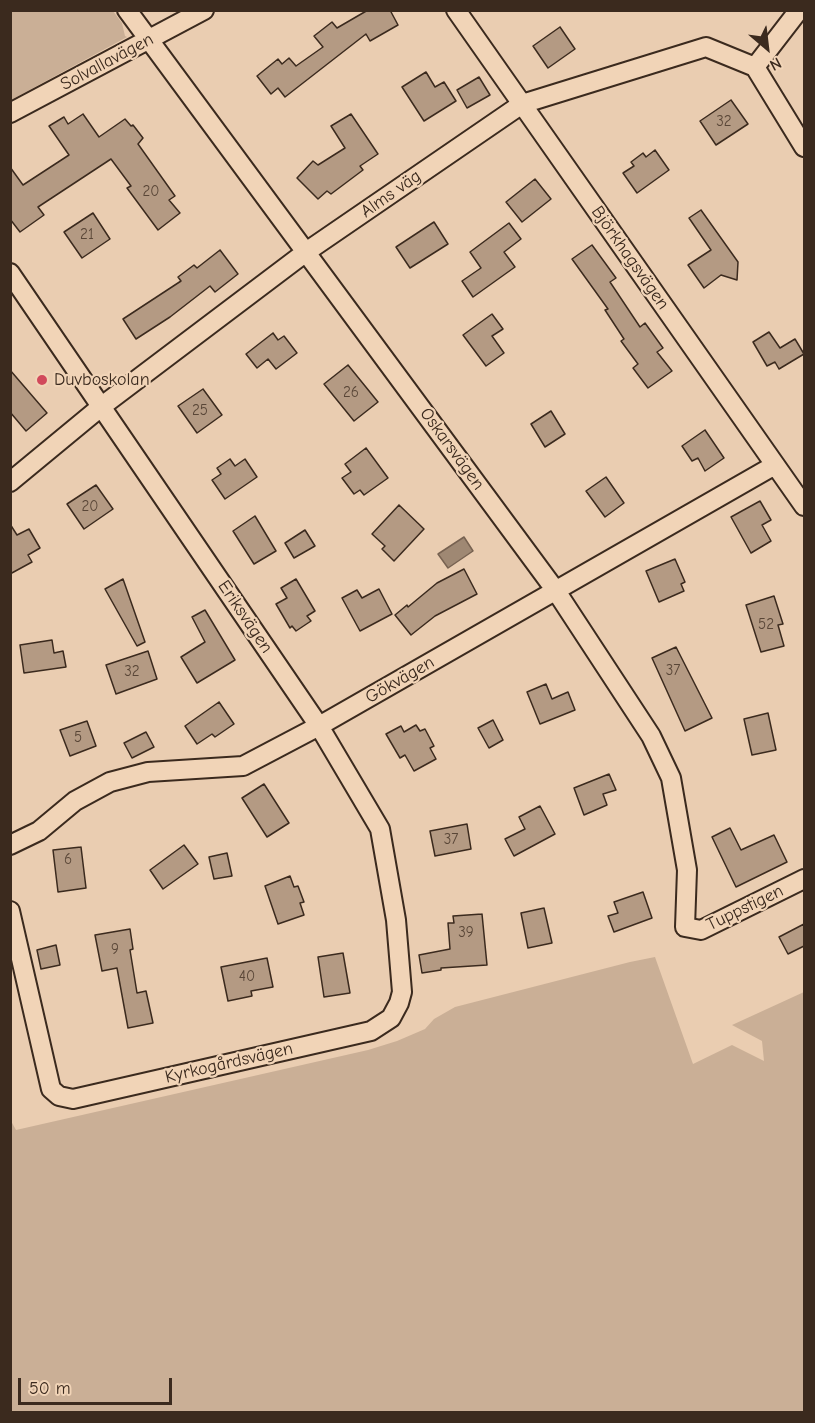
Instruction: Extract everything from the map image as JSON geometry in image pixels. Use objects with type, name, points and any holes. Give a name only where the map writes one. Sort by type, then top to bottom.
[{"type":"street","name":"Oskarsvägen","points":[[127,10],[556,591],[651,736],[671,778],[687,870],[685,927]]},
{"type":"street","name":"Solvallavägen","points":[[10,113],[204,10]]},
{"type":"street","name":"Björkhagsvägen","points":[[456,10],[804,506]]},
{"type":"street","points":[[799,10],[755,68],[804,147]]},
{"type":"street","name":"Alms väg","points":[[10,482],[102,406],[306,252],[522,104],[706,47],[755,68]]},
{"type":"street","name":"Eriksvägen","points":[[10,273],[319,726],[380,829],[396,920],[402,992]]},
{"type":"street","name":"Gökvägen","points":[[10,845],[39,831],[75,801],[110,782],[148,772],[243,766],[319,726],[775,465]]},
{"type":"street","name":"Tuppstigen","points":[[685,927],[702,930],[804,879]]},
{"type":"street","points":[[10,911],[17,977]]},
{"type":"street","name":"Kyrkogårdsvägen","points":[[17,977],[49,1076],[51,1089],[58,1096],[73,1099],[371,1031],[391,1018],[402,992]]},
{"type":"shaded area","points":[[11,10],[113,11],[122,23],[127,37],[11,100]]},
{"type":"shaded area","points":[[464,537],[473,551],[448,568],[438,554]]},
{"type":"shaded area","points":[[655,957],[693,1064],[732,1045],[764,1061],[762,1041],[732,1025],[804,992],[804,1412],[11,1412],[11,1121],[16,1130],[368,1050],[425,1029],[434,1019],[455,1007]]},
{"type":"building","points":[[368,10],[390,10],[398,25],[370,41],[366,34],[285,97],[278,88],[271,94],[257,76],[278,59],[282,64],[289,58],[296,66],[323,47],[314,36],[332,22],[337,28]]},
{"type":"building","points":[[560,27],[575,49],[548,68],[533,46]]},
{"type":"building","points":[[426,72],[435,87],[444,82],[456,101],[424,121],[402,87]]},
{"type":"building","points":[[479,77],[490,95],[467,108],[457,90]]},
{"type":"building","points":[[731,100],[748,124],[716,145],[700,121]]},
{"type":"building","points":[[83,114],[99,137],[125,119],[131,126],[133,125],[143,138],[138,144],[175,196],[169,200],[180,213],[158,230],[127,188],[131,186],[111,159],[38,207],[44,215],[20,232],[10,219],[10,167],[23,185],[69,155],[49,126],[64,117],[68,124]]},
{"type":"building","points":[[351,114],[378,154],[360,166],[363,170],[331,194],[327,191],[318,199],[297,178],[313,161],[318,165],[345,148],[331,126]]},
{"type":"building","points":[[655,150],[669,170],[637,193],[623,173],[634,166],[631,162],[643,153],[646,157]]},
{"type":"building","points":[[535,179],[551,199],[522,222],[506,202]]},
{"type":"building","points":[[701,210],[738,262],[737,280],[721,275],[704,288],[688,265],[711,250],[689,218]]},
{"type":"building","points":[[93,213],[110,239],[82,258],[64,232]]},
{"type":"building","points":[[434,222],[448,244],[410,268],[396,247]]},
{"type":"building","points":[[509,223],[521,239],[504,252],[515,267],[473,297],[462,281],[481,268],[470,252]]},
{"type":"building","points":[[592,245],[616,278],[610,282],[640,327],[645,323],[663,348],[657,352],[672,371],[648,388],[633,368],[638,364],[621,341],[624,339],[605,310],[608,309],[572,259]]},
{"type":"building","points":[[220,250],[238,274],[215,292],[210,286],[170,317],[136,339],[123,319],[181,281],[178,277],[194,265],[197,268]]},
{"type":"building","points":[[492,314],[503,329],[492,336],[504,353],[486,366],[463,335]]},
{"type":"building","points":[[769,332],[780,348],[795,339],[804,354],[779,369],[775,362],[767,366],[753,342]]},
{"type":"building","points":[[273,333],[278,340],[284,336],[297,353],[276,369],[268,359],[257,368],[246,354]]},
{"type":"building","points":[[348,365],[378,402],[354,421],[324,384]]},
{"type":"building","points":[[10,370],[47,413],[26,431],[10,412]]},
{"type":"building","points":[[203,389],[222,415],[197,433],[178,406]]},
{"type":"building","points":[[551,411],[565,434],[545,447],[531,424]]},
{"type":"building","points":[[705,430],[724,458],[705,471],[698,458],[692,461],[682,446]]},
{"type":"building","points":[[366,448],[388,478],[364,495],[360,490],[354,494],[342,478],[351,472],[345,464]]},
{"type":"building","points":[[230,459],[235,466],[245,459],[257,477],[225,499],[212,480],[221,474],[217,468]]},
{"type":"building","points":[[606,477],[624,503],[605,517],[586,491]]},
{"type":"building","points":[[96,485],[113,509],[84,529],[67,504]]},
{"type":"building","points":[[760,501],[771,520],[762,525],[771,541],[751,553],[731,517]]},
{"type":"building","points":[[399,505],[424,529],[394,561],[382,549],[385,546],[372,534]]},
{"type":"building","points":[[255,516],[276,551],[254,564],[233,531]]},
{"type":"building","points":[[10,524],[17,535],[29,529],[40,548],[28,555],[32,562],[10,574]]},
{"type":"building","points":[[305,530],[315,546],[294,558],[285,543]]},
{"type":"building","points":[[675,559],[685,582],[681,584],[684,591],[659,602],[646,571]]},
{"type":"building","points":[[464,569],[477,594],[435,616],[411,635],[395,615],[437,583]]},
{"type":"building","points":[[123,579],[145,642],[137,646],[105,589]]},
{"type":"building","points":[[296,579],[315,611],[307,616],[311,621],[296,631],[292,626],[290,628],[276,604],[287,598],[281,588]]},
{"type":"building","points":[[379,589],[392,614],[360,631],[342,598],[357,590],[362,598]]},
{"type":"building","points":[[774,596],[783,624],[778,625],[784,646],[761,652],[746,605]]},
{"type":"building","points":[[205,610],[235,660],[197,683],[181,657],[205,642],[192,617]]},
{"type":"building","points":[[52,640],[54,653],[63,651],[66,667],[24,673],[20,645]]},
{"type":"building","points":[[676,647],[712,718],[685,731],[652,658]]},
{"type":"building","points":[[148,651],[157,679],[116,694],[106,665]]},
{"type":"building","points":[[546,684],[552,699],[568,692],[575,710],[540,724],[527,692]]},
{"type":"building","points":[[219,702],[234,724],[215,737],[212,734],[197,744],[185,726]]},
{"type":"building","points":[[768,713],[776,750],[752,755],[744,719]]},
{"type":"building","points":[[493,720],[503,740],[489,748],[478,728]]},
{"type":"building","points":[[87,721],[96,746],[70,756],[60,730]]},
{"type":"building","points":[[416,725],[420,731],[425,729],[434,746],[430,748],[436,759],[414,771],[405,755],[400,758],[386,734],[401,726],[404,732]]},
{"type":"building","points":[[146,732],[154,747],[132,758],[124,743]]},
{"type":"building","points":[[609,774],[616,790],[603,794],[607,805],[584,815],[574,788]]},
{"type":"building","points":[[264,784],[289,823],[267,837],[242,798]]},
{"type":"building","points":[[540,806],[555,834],[514,856],[505,839],[525,829],[519,817]]},
{"type":"building","points":[[467,824],[471,849],[435,856],[430,831]]},
{"type":"building","points":[[730,828],[741,850],[774,835],[787,862],[736,887],[712,837]]},
{"type":"building","points":[[184,845],[198,864],[163,889],[150,870]]},
{"type":"building","points":[[81,847],[86,888],[58,892],[53,850]]},
{"type":"building","points":[[227,853],[232,876],[214,879],[209,857]]},
{"type":"building","points":[[290,876],[294,887],[298,886],[304,902],[300,903],[304,915],[278,924],[265,886]]},
{"type":"building","points":[[643,892],[652,918],[614,932],[608,916],[618,913],[614,902]]},
{"type":"building","points":[[544,908],[552,943],[528,948],[521,913]]},
{"type":"building","points":[[482,914],[487,965],[441,968],[441,970],[422,973],[419,955],[450,949],[448,923],[454,923],[453,916]]},
{"type":"building","points":[[804,924],[804,946],[788,954],[779,937]]},
{"type":"building","points":[[130,929],[133,949],[130,950],[137,993],[146,991],[153,1023],[128,1028],[117,968],[102,971],[95,935]]},
{"type":"building","points":[[56,945],[60,965],[41,969],[37,950]]},
{"type":"building","points":[[343,953],[350,993],[324,997],[318,957]]},
{"type":"building","points":[[267,958],[273,987],[251,991],[252,996],[228,1001],[221,967]]},
{"type":"place","name":"Duvboskolan","points":[[42,380]]}]
